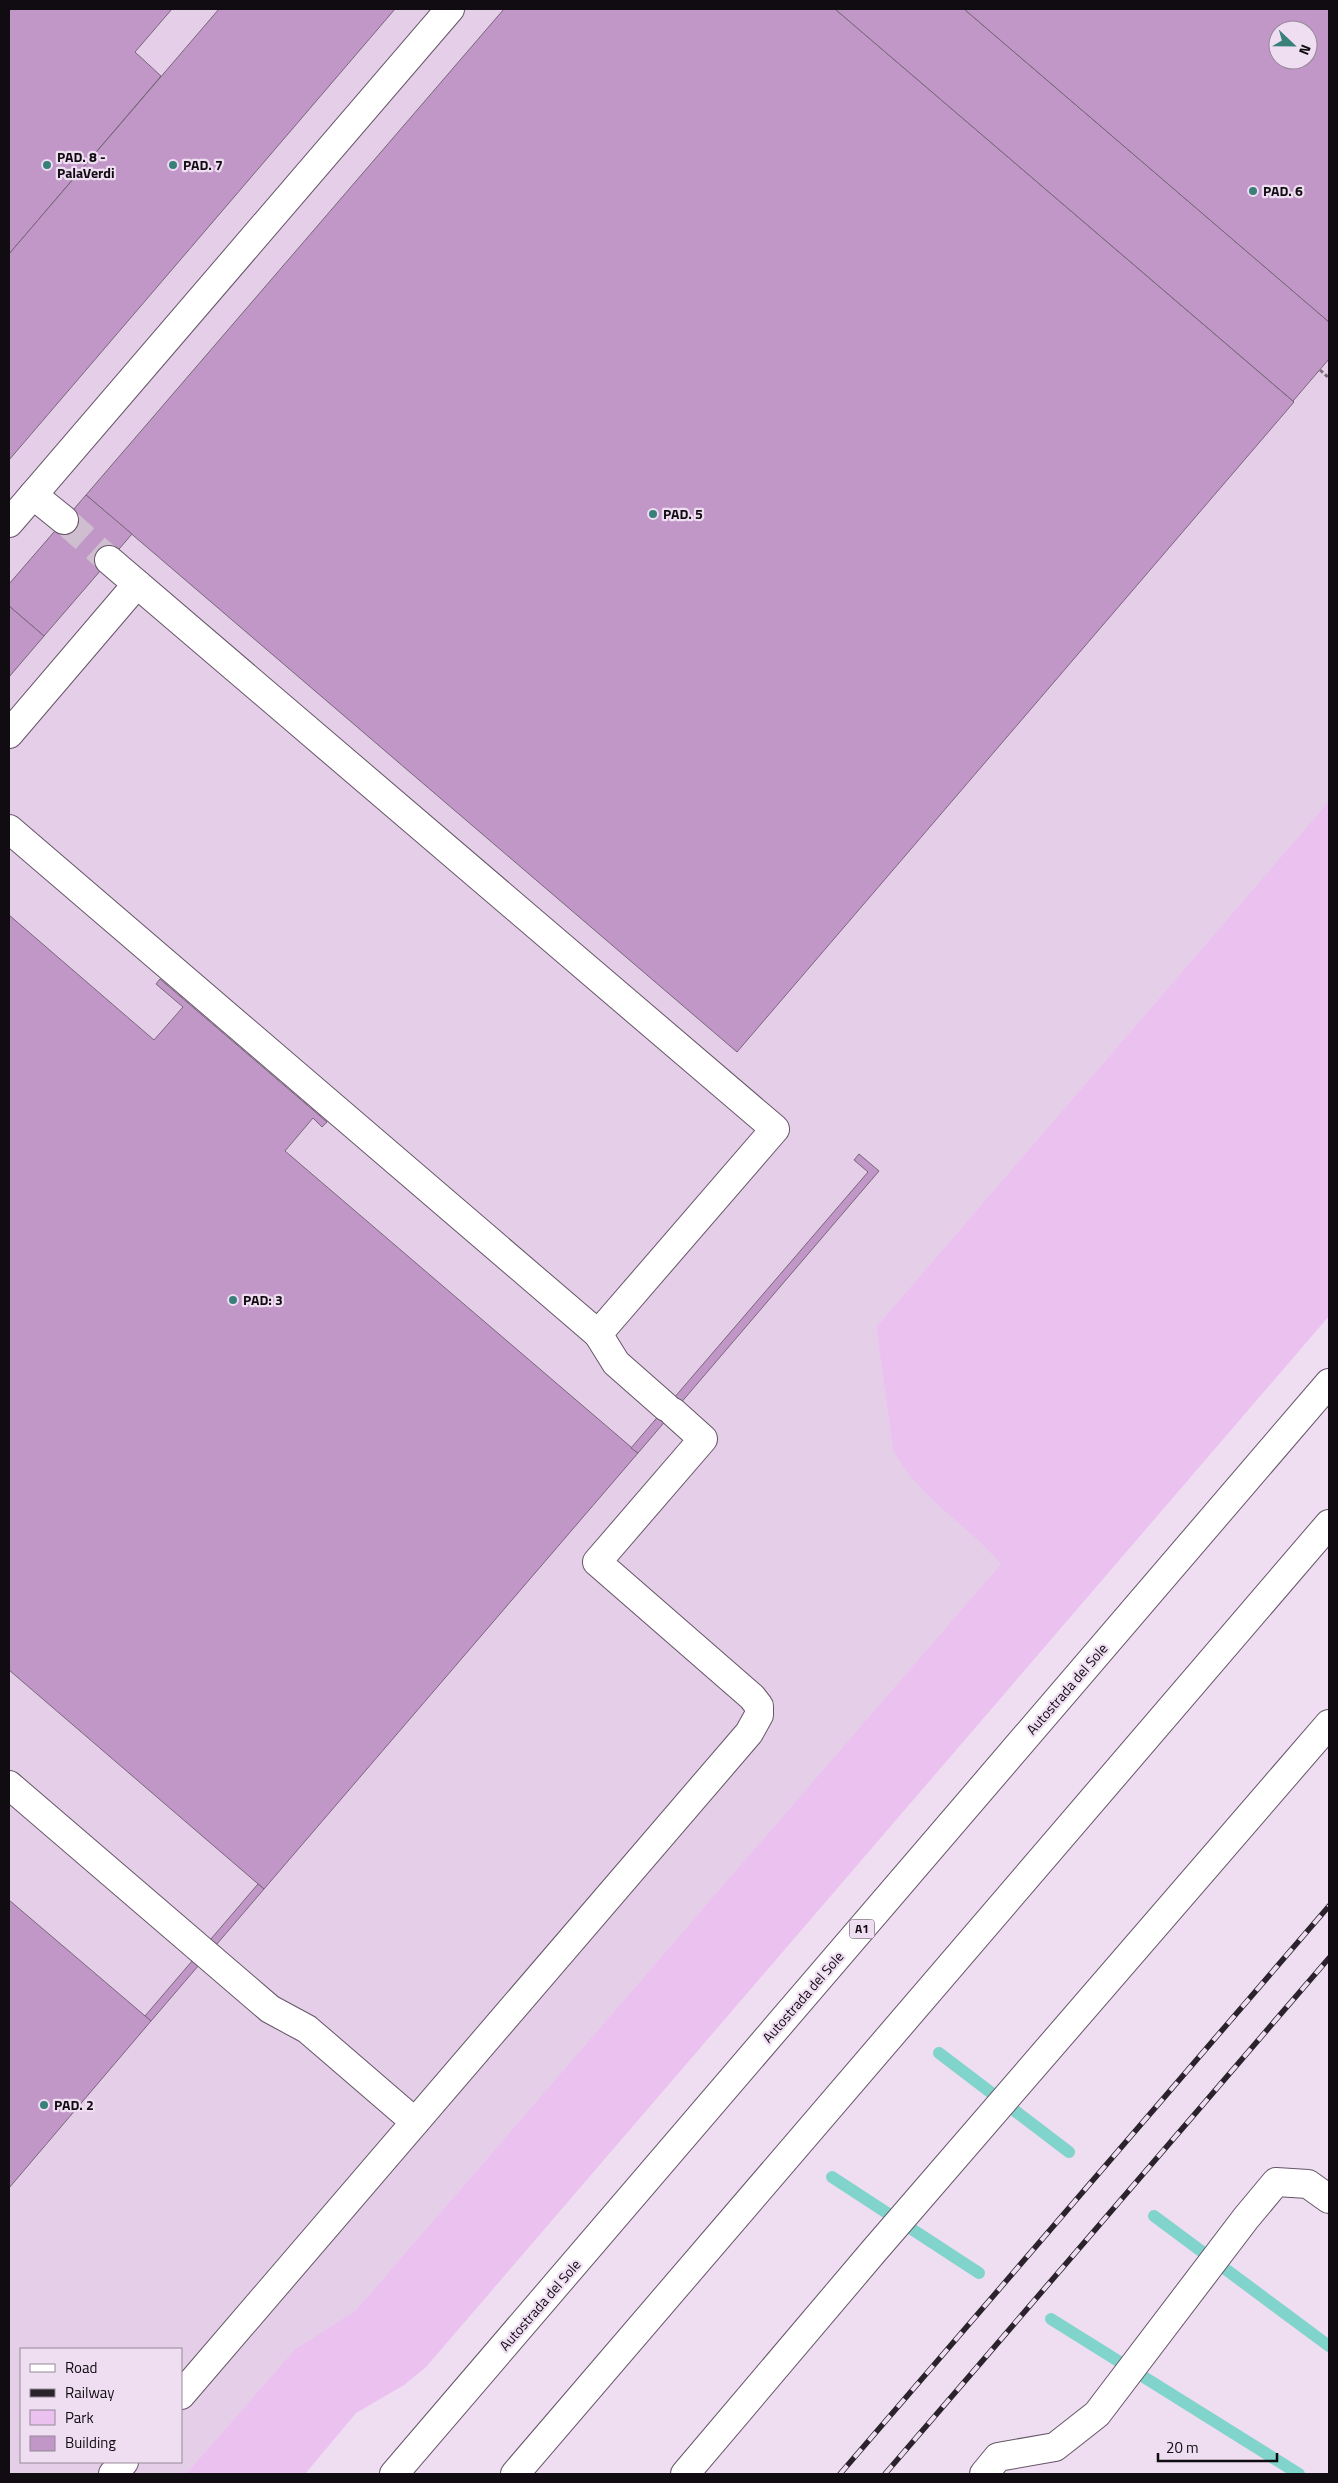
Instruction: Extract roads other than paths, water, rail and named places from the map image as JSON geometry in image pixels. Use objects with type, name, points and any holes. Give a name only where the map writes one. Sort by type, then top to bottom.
[{"type":"main road","points":[[9,524],[450,9]]},
{"type":"main road","points":[[34,495],[64,520]]},
{"type":"main road","points":[[109,560],[775,1129],[598,1334]]},
{"type":"main road","points":[[9,734],[137,584]]},
{"type":"main road","points":[[9,829],[598,1334],[616,1363],[704,1439],[597,1562],[752,1697],[759,1706],[759,1715],[749,1733],[182,2394]]},
{"type":"main road","name":"Autostrada del Sole","points":[[394,2474],[1329,1383]]},
{"type":"main road","points":[[515,2474],[1329,1524]]},
{"type":"main road","points":[[685,2474],[873,2252],[1329,1724]]},
{"type":"main road","points":[[9,1785],[270,2009],[308,2029],[415,2122]]},
{"type":"main road","points":[[984,2474],[998,2457],[1055,2447],[1097,2414],[1246,2218],[1276,2182],[1308,2184],[1329,2199]]},
{"type":"main road","points":[[113,2474],[123,2463]]},
{"type":"waterway","points":[[939,2053],[1069,2152]]},
{"type":"waterway","points":[[832,2177],[979,2273]]},
{"type":"waterway","points":[[1154,2216],[1329,2346]]},
{"type":"waterway","points":[[1051,2319],[1299,2474]]},
{"type":"tunnel","points":[[64,520],[109,560]]},
{"type":"railway","points":[[840,2474],[1329,1906]]},
{"type":"railway","points":[[885,2474],[1329,1958]]},
{"type":"place","name":"PAD. 8 - PalaVerdi","points":[[47,165]]},
{"type":"place","name":"PAD. 7","points":[[173,165]]},
{"type":"place","name":"PAD. 6","points":[[1253,191]]},
{"type":"place","name":"PAD. 5","points":[[653,514]]},
{"type":"place","name":"PAD: 3","points":[[233,1300]]},
{"type":"place","name":"PAD. 2","points":[[44,2105]]}]
